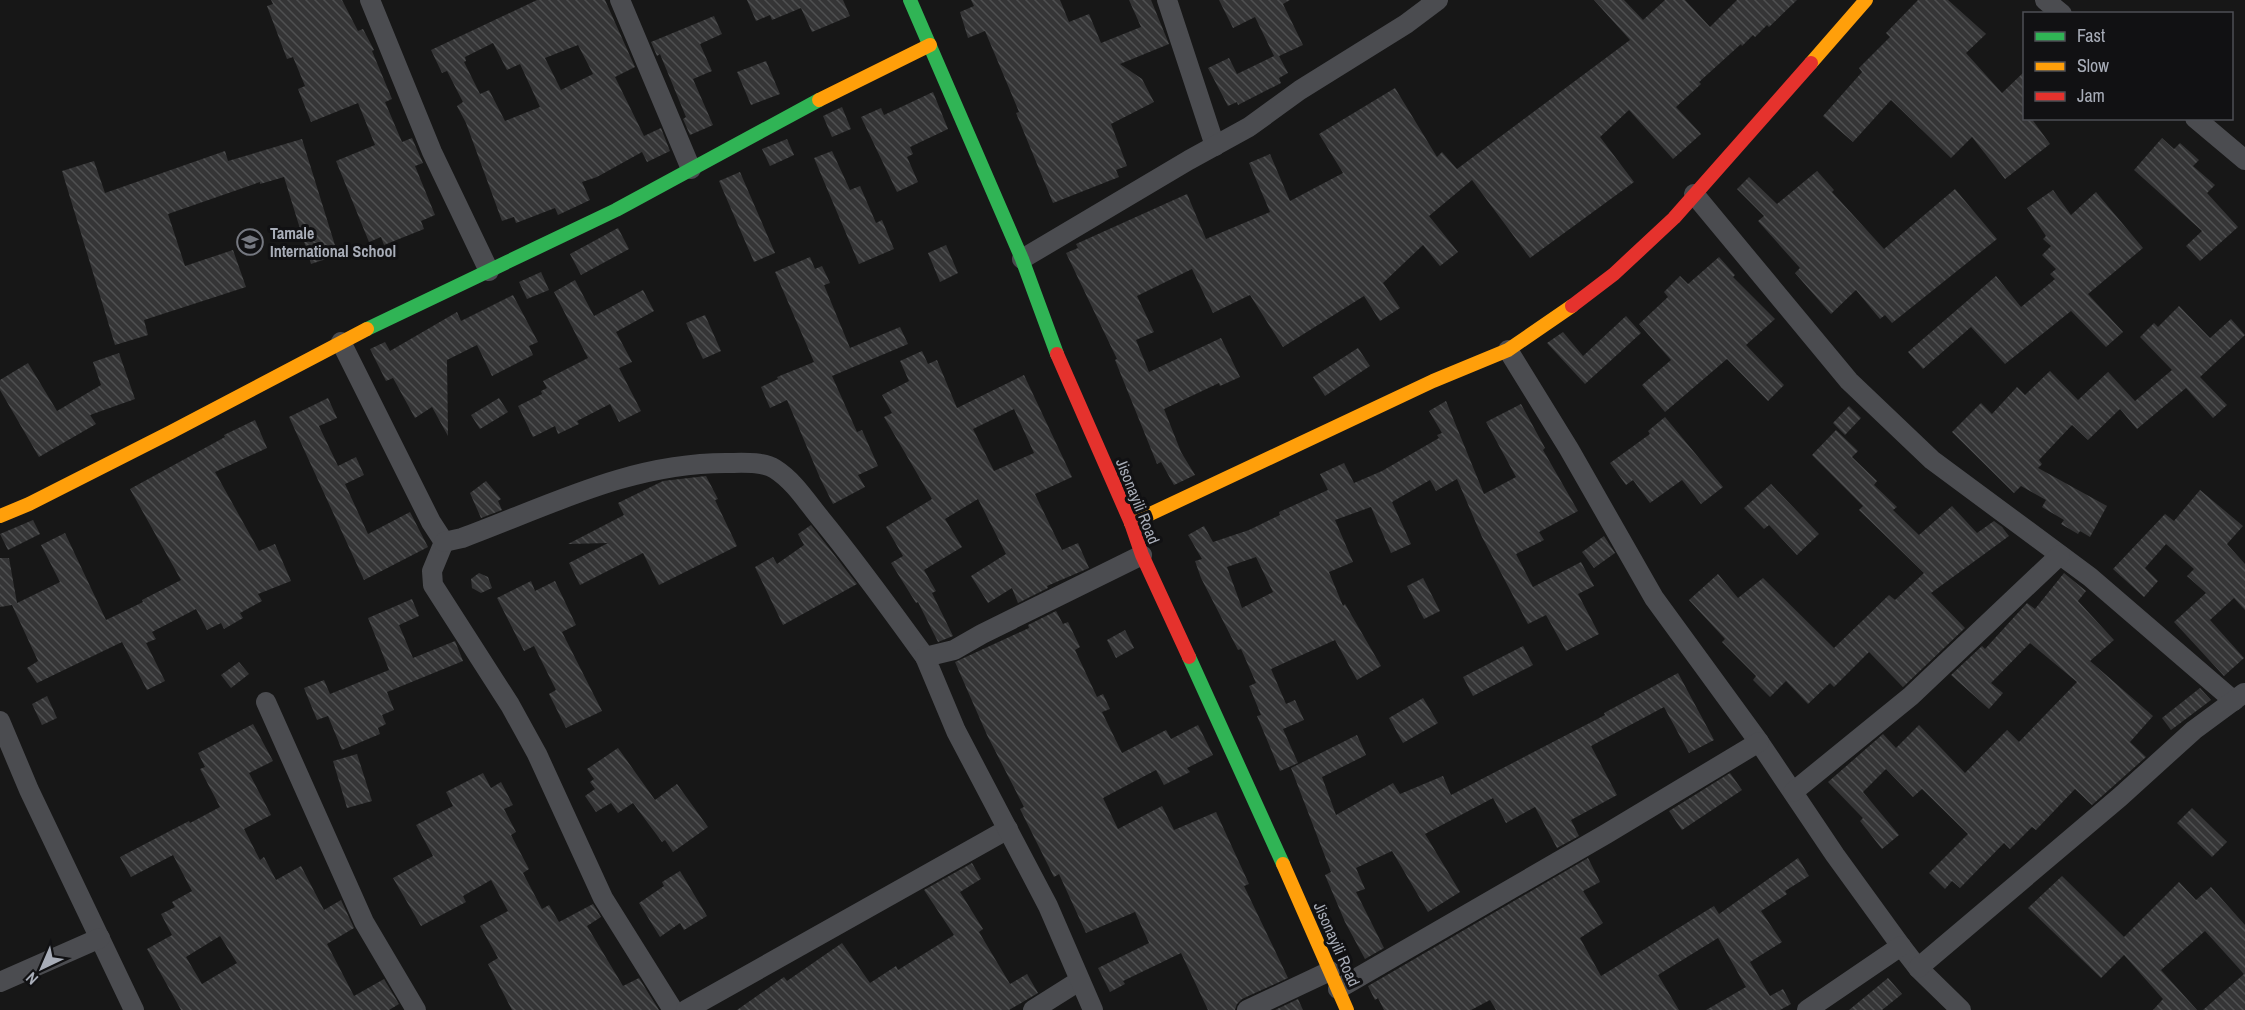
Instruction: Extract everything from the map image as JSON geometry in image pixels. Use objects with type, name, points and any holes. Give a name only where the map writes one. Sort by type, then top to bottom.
[{"type":"street","points":[[370,0],[432,152],[489,271]]},
{"type":"street","points":[[620,0],[692,169]]},
{"type":"street","name":"Jisonayili Road","points":[[910,0],[1022,259],[1063,369],[1131,522],[1142,555],[1347,1010]]},
{"type":"street","points":[[1167,0],[1215,146]]},
{"type":"street","points":[[1022,259],[1249,127],[1300,90],[1406,24],[1438,0]]},
{"type":"street","points":[[1131,522],[1423,386],[1508,350],[1565,312],[1614,273],[1674,218],[1866,0]]},
{"type":"street","points":[[2045,0],[2060,12]]},
{"type":"street","points":[[0,516],[29,504],[161,437],[341,342],[616,210],[825,97],[930,45]]},
{"type":"street","points":[[2197,120],[2245,160]]},
{"type":"street","points":[[1694,194],[1849,381],[1932,460],[2090,577],[2240,697],[2194,730],[2120,797],[1918,968]]},
{"type":"street","points":[[341,342],[431,522],[444,542]]},
{"type":"street","points":[[1508,350],[1569,449],[1654,598],[1759,742],[1901,946],[1918,968],[1961,1010]]},
{"type":"street","points":[[444,542],[473,534],[614,479],[661,468],[701,463],[749,462],[774,468],[794,485],[851,556],[925,657],[956,731],[1048,906],[1093,1010]]},
{"type":"street","points":[[444,542],[432,571],[433,585],[510,705],[537,754],[603,898],[673,1010]]},
{"type":"street","points":[[925,657],[954,650],[1142,555]]},
{"type":"street","points":[[1793,792],[1911,696],[2060,555]]},
{"type":"street","points":[[266,702],[364,922],[416,1010]]},
{"type":"street","points":[[0,721],[29,790],[134,1010]]},
{"type":"street","points":[[1338,989],[1606,834],[1759,742]]},
{"type":"street","points":[[686,1010],[1008,829]]},
{"type":"street","points":[[0,982],[100,938]]},
{"type":"street","points":[[1807,1010],[1901,946]]},
{"type":"street","points":[[1247,1010],[1330,971]]},
{"type":"street","points":[[1033,1010],[1079,981]]},
{"type":"building","points":[[271,0],[342,0],[358,31],[363,29],[374,50],[372,51],[392,99],[385,102],[402,142],[412,138],[423,163],[415,166],[435,215],[421,221],[424,229],[384,245],[381,237],[369,242],[336,161],[375,145],[358,103],[311,122],[298,89],[305,86],[293,57],[287,59],[267,6],[273,4]]},
{"type":"building","points":[[537,0],[605,0],[635,67],[615,77],[644,136],[661,128],[670,151],[647,162],[642,152],[597,177],[582,182],[590,200],[558,215],[555,208],[516,223],[514,217],[502,221],[466,123],[457,106],[463,102],[447,71],[442,73],[431,50]],"holes":[[[493,43],[507,70],[520,64],[540,107],[505,121],[489,90],[480,94],[464,62],[465,57]],[[578,45],[593,74],[561,90],[545,58]]]},
{"type":"building","points":[[747,0],[843,0],[850,16],[812,32],[801,8],[772,20],[770,15],[756,21]]},
{"type":"building","points":[[971,0],[1060,0],[1069,22],[1089,14],[1101,43],[1141,27],[1129,0],[1151,0],[1169,44],[1120,64],[1142,79],[1154,102],[1111,124],[1127,166],[1116,170],[1119,177],[1053,203],[1016,113],[1019,112],[985,31],[968,38],[960,12],[974,6]]},
{"type":"building","points":[[1219,0],[1290,0],[1283,4],[1303,45],[1279,56],[1288,73],[1279,78],[1281,83],[1238,105],[1237,102],[1228,106],[1208,68],[1229,58],[1237,74],[1274,56],[1255,17],[1233,28]]},
{"type":"building","points":[[1594,0],[1624,0],[1643,20],[1665,0],[1685,0],[1710,27],[1737,0],[1797,0],[1769,27],[1767,25],[1755,37],[1753,35],[1742,46],[1741,44],[1699,82],[1701,84],[1676,107],[1701,134],[1673,159],[1629,110],[1600,137],[1634,182],[1530,258],[1472,180],[1429,216],[1458,252],[1440,266],[1423,245],[1383,283],[1400,308],[1380,321],[1364,296],[1283,347],[1250,295],[1213,313],[1192,269],[1137,296],[1154,332],[1136,340],[1149,372],[1221,338],[1240,377],[1220,386],[1219,383],[1164,409],[1181,452],[1195,475],[1174,485],[1161,462],[1157,464],[1115,360],[1117,359],[1066,253],[1078,248],[1076,244],[1187,194],[1206,239],[1270,212],[1249,163],[1270,154],[1290,201],[1343,173],[1319,134],[1395,88],[1437,157],[1442,152],[1457,169],[1630,40]]},
{"type":"building","points":[[1918,0],[1948,0],[1986,34],[1966,53],[2002,93],[2023,73],[2023,120],[2032,120],[2050,144],[2005,179],[1972,137],[1951,158],[1891,100],[1853,142],[1823,116],[1862,72],[1859,68],[1890,37],[1886,33]]},
{"type":"building","points":[[714,16],[722,34],[700,44],[712,71],[693,79],[713,125],[690,135],[683,119],[686,117],[660,54],[657,56],[651,42]]},
{"type":"building","points":[[766,61],[780,94],[751,105],[737,72]]},
{"type":"building","points":[[933,92],[948,129],[910,147],[913,154],[907,157],[918,182],[897,192],[861,117],[881,108],[884,115]]},
{"type":"building","points":[[842,107],[851,129],[832,137],[823,116]]},
{"type":"building","points":[[2162,138],[2174,149],[2180,143],[2199,160],[2193,166],[2215,185],[2207,193],[2238,227],[2200,261],[2186,246],[2202,231],[2134,170]]},
{"type":"building","points":[[302,139],[338,255],[311,264],[284,177],[260,184],[260,182],[168,214],[185,266],[233,250],[246,287],[144,320],[148,335],[115,345],[62,171],[94,161],[105,193],[225,151],[228,161]]},
{"type":"building","points":[[787,139],[794,155],[770,166],[762,149]]},
{"type":"building","points":[[832,151],[850,190],[860,186],[876,223],[882,220],[894,249],[859,264],[814,158]]},
{"type":"building","points":[[1817,171],[1834,190],[1832,192],[1884,249],[1955,189],[1997,239],[1892,323],[1885,315],[1880,319],[1856,290],[1831,314],[1795,273],[1800,268],[1758,221],[1764,216],[1737,189],[1749,177],[1777,204]]},
{"type":"building","points":[[740,172],[775,253],[754,262],[719,181]]},
{"type":"building","points":[[2053,190],[2071,215],[2096,192],[2143,248],[2088,294],[2123,332],[2106,347],[2071,311],[2005,364],[1971,327],[1923,369],[1908,352],[1996,276],[2021,307],[2055,279],[2050,274],[2056,269],[2042,255],[2051,246],[2043,239],[2046,236],[2027,208]]},
{"type":"building","points":[[618,228],[629,249],[581,275],[570,254]]},
{"type":"building","points":[[946,245],[958,273],[940,282],[928,253]]},
{"type":"building","points":[[810,257],[815,269],[822,266],[830,283],[824,285],[850,348],[900,327],[908,344],[832,376],[857,432],[862,430],[878,466],[858,475],[865,487],[833,504],[787,400],[770,408],[761,387],[778,379],[777,377],[814,362],[775,272]]},
{"type":"building","points":[[1719,257],[1735,275],[1733,277],[1775,319],[1746,345],[1784,385],[1768,401],[1727,359],[1665,412],[1642,385],[1671,360],[1639,324],[1668,297],[1664,292],[1680,276],[1688,284]]},
{"type":"building","points":[[541,272],[549,290],[527,299],[519,282]]},
{"type":"building","points":[[575,280],[594,316],[643,290],[654,311],[616,332],[632,362],[619,368],[641,411],[619,422],[610,404],[577,421],[579,424],[558,434],[555,426],[533,437],[518,406],[542,394],[541,391],[547,388],[543,381],[588,358],[554,292]]},
{"type":"building","points":[[513,295],[538,342],[529,346],[533,355],[492,376],[477,345],[447,360],[448,436],[432,407],[415,418],[393,378],[386,381],[370,349],[385,342],[390,351],[457,312],[461,321]]},
{"type":"building","points":[[2179,306],[2210,338],[2231,319],[2245,335],[2200,377],[2227,405],[2213,418],[2186,388],[2137,429],[2120,409],[2088,440],[2072,425],[2039,460],[2042,464],[2038,468],[2107,506],[2090,537],[2080,531],[2078,534],[2061,524],[2064,520],[2042,507],[2046,500],[2021,486],[2014,493],[1952,432],[1981,403],[1992,414],[2017,387],[2025,395],[2050,371],[2078,400],[2108,372],[2135,401],[2172,370],[2140,337],[2154,323],[2158,327]]},
{"type":"building","points":[[705,315],[721,351],[703,359],[686,323]]},
{"type":"building","points":[[1626,316],[1641,333],[1585,384],[1547,343],[1563,332],[1583,356]]},
{"type":"building","points":[[1358,348],[1370,366],[1325,396],[1313,377]]},
{"type":"building","points":[[922,351],[928,364],[937,360],[957,408],[1024,375],[1072,477],[1035,494],[1062,550],[1078,543],[1089,568],[1047,586],[1048,588],[1018,603],[1012,588],[988,603],[971,576],[1006,554],[978,499],[945,519],[962,547],[924,570],[936,591],[932,593],[953,636],[938,642],[918,602],[916,603],[891,563],[903,556],[886,527],[932,499],[884,417],[892,413],[882,395],[909,381],[900,361]],"holes":[[[1014,409],[1034,453],[994,471],[973,429]]]},
{"type":"building","points":[[119,353],[135,399],[90,415],[96,424],[39,457],[0,390],[0,380],[28,363],[57,411],[101,385],[93,362]]},
{"type":"building","points":[[328,398],[337,418],[319,426],[338,466],[356,457],[364,475],[345,484],[368,534],[410,512],[428,547],[364,580],[289,417]]},
{"type":"building","points":[[499,398],[508,412],[480,429],[471,415]]},
{"type":"building","points":[[1446,401],[1484,494],[1516,477],[1486,422],[1521,404],[1545,448],[1543,450],[1578,511],[1539,532],[1544,540],[1516,554],[1533,587],[1581,562],[1594,586],[1578,594],[1599,634],[1566,651],[1546,615],[1528,624],[1482,537],[1457,479],[1436,491],[1430,480],[1392,502],[1411,544],[1391,553],[1371,507],[1335,520],[1353,562],[1329,572],[1343,606],[1345,604],[1381,666],[1357,680],[1335,640],[1271,669],[1286,704],[1295,700],[1304,720],[1283,729],[1298,763],[1280,771],[1257,716],[1261,715],[1249,686],[1256,683],[1241,649],[1238,650],[1201,578],[1195,561],[1202,559],[1188,535],[1204,526],[1213,542],[1249,530],[1280,515],[1279,512],[1328,490],[1320,474],[1344,463],[1354,483],[1382,471],[1439,438],[1437,435],[1442,433],[1429,411]],"holes":[[[1256,557],[1273,592],[1242,608],[1227,567]]]},
{"type":"building","points":[[1849,406],[1861,418],[1845,435],[1833,423]]},
{"type":"building","points":[[1665,417],[1723,487],[1701,504],[1682,480],[1650,503],[1633,480],[1626,485],[1610,463],[1650,434],[1648,431]]},
{"type":"building","points":[[255,420],[267,448],[215,472],[259,551],[275,544],[291,581],[258,594],[262,601],[240,613],[243,618],[224,629],[221,623],[207,630],[196,609],[152,632],[156,639],[146,643],[165,681],[147,690],[122,642],[37,683],[27,668],[38,661],[12,605],[0,607],[0,558],[9,558],[17,603],[60,582],[41,545],[65,533],[106,620],[143,602],[142,600],[181,580],[130,489],[225,437],[224,435]]},
{"type":"building","points":[[1836,430],[1858,451],[1852,457],[1877,481],[1874,485],[1897,507],[1893,510],[1919,535],[1952,506],[1977,533],[1994,521],[2009,536],[1931,593],[1965,628],[1903,687],[1869,652],[1834,687],[1830,683],[1808,704],[1786,681],[1770,697],[1753,680],[1756,676],[1722,642],[1725,639],[1689,600],[1718,574],[1738,598],[1763,578],[1834,648],[1889,595],[1895,600],[1924,573],[1859,510],[1863,506],[1812,455]]},
{"type":"building","points":[[706,476],[737,546],[659,585],[643,553],[580,585],[569,563],[608,543],[568,544],[624,515],[618,503],[663,481]]},
{"type":"building","points":[[486,481],[501,499],[498,501],[502,510],[481,518],[470,493]]},
{"type":"building","points":[[1771,484],[1819,534],[1797,555],[1769,525],[1764,529],[1744,508]]},
{"type":"building","points":[[2200,490],[2243,526],[2227,544],[2245,564],[2245,610],[2234,598],[2210,620],[2244,658],[2224,676],[2174,622],[2206,593],[2187,576],[2194,569],[2166,544],[2145,568],[2158,581],[2144,597],[2113,569],[2165,514],[2174,521]]},
{"type":"building","points":[[33,520],[40,534],[8,550],[0,534]]},
{"type":"building","points":[[811,525],[857,584],[783,625],[755,567],[773,557],[777,564],[804,545],[798,534]]},
{"type":"building","points":[[1604,536],[1615,553],[1594,568],[1582,552]]},
{"type":"building","points":[[479,573],[488,577],[492,588],[481,593],[472,588],[471,579]]},
{"type":"building","points":[[2064,573],[2086,591],[2078,601],[2114,640],[2090,661],[2153,716],[2130,742],[2146,757],[2092,805],[2075,789],[2036,830],[2032,827],[2010,849],[2004,843],[1960,888],[1952,881],[1945,889],[1929,873],[1968,834],[1922,789],[1913,797],[1886,769],[1863,792],[1899,835],[1882,849],[1860,821],[1863,818],[1828,782],[1883,734],[1896,748],[1919,725],[1965,773],[2007,730],[2019,742],[2077,682],[2030,643],[1991,683],[2003,693],[1989,709],[1951,675],[1982,646],[1985,649],[2027,603],[2035,609]]},
{"type":"building","points":[[1423,578],[1440,611],[1424,619],[1407,586]]},
{"type":"building","points":[[531,581],[535,591],[555,581],[576,625],[562,632],[602,711],[566,728],[549,694],[556,690],[534,646],[524,651],[497,598]]},
{"type":"building","points":[[412,599],[419,616],[399,625],[413,658],[455,641],[463,661],[387,692],[394,710],[382,715],[386,724],[378,728],[380,734],[342,750],[328,716],[317,720],[304,688],[324,680],[330,694],[389,670],[368,618]]},
{"type":"building","points":[[1056,611],[1063,624],[1068,622],[1080,647],[1075,650],[1097,697],[1103,694],[1110,709],[1102,712],[1122,753],[1166,730],[1171,739],[1198,725],[1213,755],[1187,768],[1190,772],[1164,785],[1156,770],[1103,798],[1118,829],[1162,806],[1174,830],[1216,812],[1249,884],[1244,886],[1288,978],[1242,999],[1235,1010],[1208,1010],[1181,953],[1123,981],[1125,984],[1110,992],[1098,968],[1149,943],[1135,912],[1086,933],[1059,874],[1054,877],[1020,809],[1024,807],[987,735],[955,662],[1029,628],[1028,625]]},
{"type":"building","points":[[1125,630],[1134,648],[1116,658],[1107,640]]},
{"type":"building","points":[[1523,646],[1533,665],[1473,696],[1463,677]]},
{"type":"building","points":[[239,662],[249,674],[231,688],[221,675]]},
{"type":"building","points":[[1678,673],[1714,740],[1689,753],[1664,707],[1591,746],[1617,795],[1571,820],[1579,836],[1557,848],[1535,807],[1506,823],[1493,798],[1425,834],[1460,892],[1428,912],[1392,851],[1356,868],[1365,889],[1356,892],[1384,948],[1365,959],[1345,922],[1325,875],[1331,872],[1291,768],[1357,735],[1366,755],[1322,777],[1336,815],[1393,783],[1400,794],[1443,776],[1451,795],[1605,715],[1604,713]]},
{"type":"building","points":[[2200,688],[2211,700],[2171,730],[2162,718]]},
{"type":"building","points":[[47,696],[57,718],[42,725],[32,704]]},
{"type":"building","points":[[1423,698],[1438,723],[1403,743],[1389,718]]},
{"type":"building","points":[[253,724],[273,761],[249,773],[271,815],[244,829],[260,860],[264,857],[276,880],[301,866],[324,910],[341,900],[354,928],[327,944],[354,996],[384,979],[399,1004],[389,1010],[181,1010],[147,949],[172,935],[161,914],[175,907],[172,902],[192,891],[173,855],[131,877],[120,857],[220,807],[200,769],[205,767],[198,753]],"holes":[[[220,936],[237,963],[202,984],[186,957]]]},
{"type":"building","points":[[618,748],[655,800],[677,784],[708,827],[673,852],[665,840],[662,842],[633,803],[618,813],[611,803],[596,812],[585,796],[595,789],[590,782],[594,779],[587,769]]},
{"type":"building","points":[[357,754],[372,801],[347,808],[333,761]]},
{"type":"building","points":[[483,773],[491,788],[501,782],[513,805],[504,809],[516,832],[511,835],[529,869],[523,873],[542,909],[549,905],[559,922],[593,904],[601,917],[587,926],[623,986],[639,978],[659,1010],[512,1010],[488,964],[498,958],[480,926],[508,911],[491,880],[463,896],[466,902],[421,926],[393,878],[433,856],[416,825],[453,806],[446,792]]},
{"type":"building","points":[[1730,773],[1742,790],[1682,830],[1669,811]]},
{"type":"building","points":[[2192,808],[2227,842],[2212,857],[2177,823]]},
{"type":"building","points":[[1588,858],[1600,882],[1583,891],[1603,923],[1580,938],[1601,976],[1714,906],[1719,914],[1798,858],[1809,876],[1785,891],[1787,894],[1761,911],[1782,942],[1750,962],[1770,996],[1783,989],[1791,1004],[1780,1010],[1706,1010],[1746,987],[1718,938],[1658,975],[1679,1010],[1496,1010],[1490,1000],[1471,1010],[1384,1010],[1378,998],[1375,1000],[1368,986]]},
{"type":"building","points":[[972,863],[981,879],[960,892],[983,929],[979,932],[1010,984],[1027,974],[1038,993],[1009,1010],[737,1010],[784,977],[787,981],[842,943],[870,983],[896,966],[898,970],[954,935],[924,890]]},
{"type":"building","points":[[680,871],[707,916],[684,930],[680,923],[660,937],[639,903],[664,886],[662,882]]},
{"type":"building","points":[[2062,876],[2124,937],[2179,882],[2196,900],[2211,887],[2245,925],[2245,1010],[2203,1010],[2244,974],[2205,931],[2161,970],[2197,1010],[2153,1010],[2163,999],[2124,955],[2101,978],[2028,908]]},
{"type":"building","points":[[1888,978],[1902,994],[1882,1010],[1849,1010]]},
{"type":"building","points":[[1298,999],[1303,1010],[1275,1010]]},
{"type":"traffic: fast","points":[[910,0],[1022,259],[1057,354]]},
{"type":"traffic: fast","points":[[367,329],[616,210],[819,100]]},
{"type":"traffic: fast","points":[[1189,657],[1283,864]]},
{"type":"traffic: slow","points":[[1811,63],[1866,0]]},
{"type":"traffic: slow","points":[[819,100],[930,45]]},
{"type":"traffic: slow","points":[[1131,523],[1433,381],[1508,350],[1572,306]]},
{"type":"traffic: slow","points":[[0,516],[29,504],[171,432],[367,329]]},
{"type":"traffic: slow","points":[[1283,864],[1347,1010]]},
{"type":"traffic: jam","points":[[1572,306],[1614,274],[1674,218],[1811,63]]},
{"type":"traffic: jam","points":[[1057,354],[1131,523],[1142,555],[1189,657]]},
{"type":"place","name":"Tamale International School","points":[[250,242]]}]
